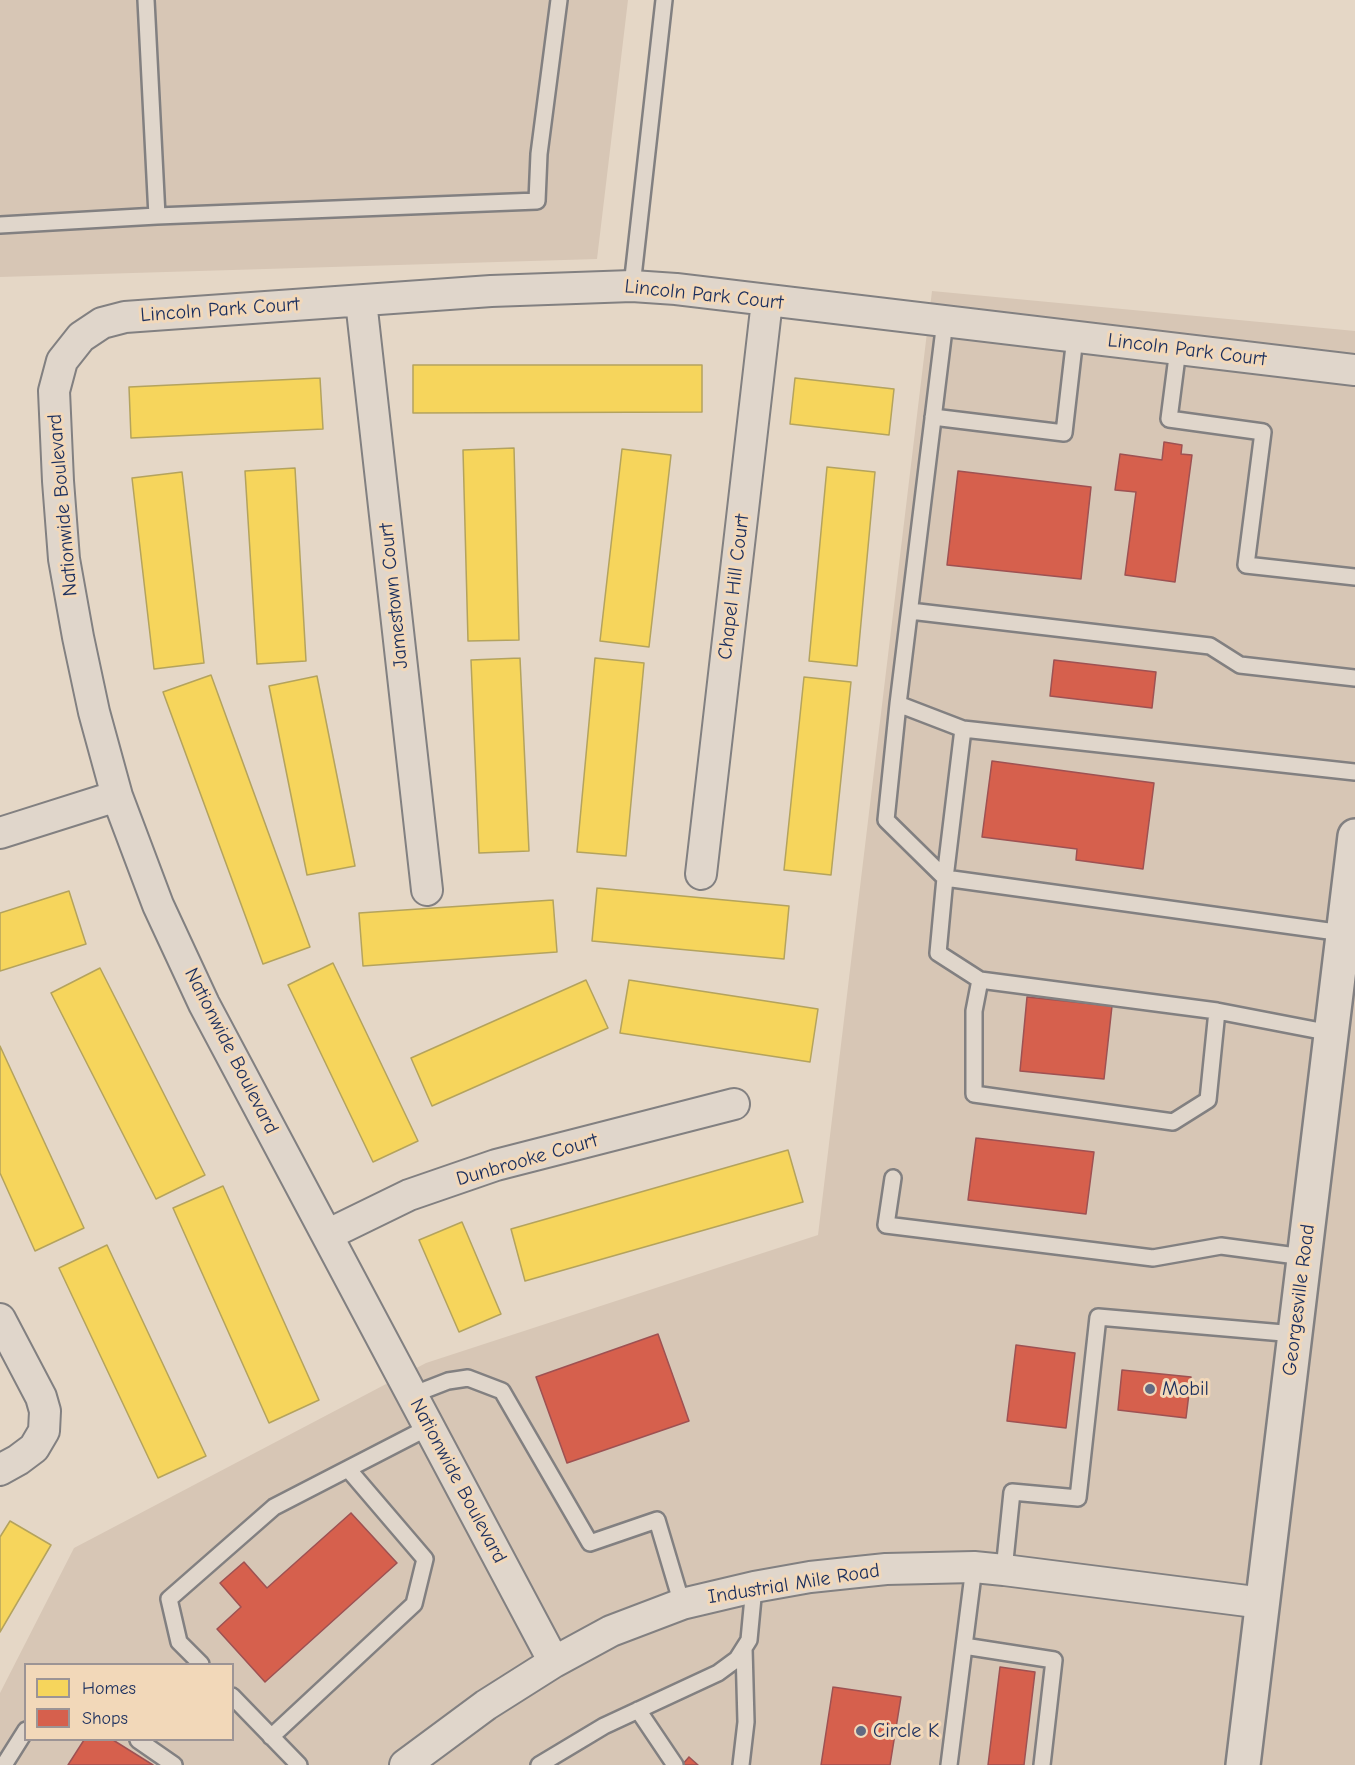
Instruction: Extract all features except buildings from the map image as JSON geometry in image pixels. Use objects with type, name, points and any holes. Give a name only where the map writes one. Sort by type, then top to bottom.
[{"type":"main road","name":"Georgesville Road","points":[[1243,1765],[1355,836]]},
{"type":"street","name":"Lincoln Park Court","points":[[54,391],[62,361],[81,337],[102,323],[125,317],[491,291],[632,286],[676,289],[1355,370]]},
{"type":"street","name":"Jamestown Court","points":[[361,301],[427,890]]},
{"type":"street","name":"Chapel Hill Court","points":[[701,874],[767,301]]},
{"type":"street","name":"Nationwide Boulevard","points":[[54,391],[64,559],[82,658],[117,796],[158,905],[204,1004],[554,1662]]},
{"type":"street","points":[[0,833],[117,796]]},
{"type":"street","name":"Dunbrooke Court","points":[[327,1235],[409,1195],[495,1166],[734,1104]]},
{"type":"street","points":[[0,1319],[45,1411],[44,1431],[34,1448],[0,1470]]},
{"type":"street","name":"Industrial Mile Road","points":[[405,1765],[486,1705],[554,1662],[611,1631],[682,1604],[754,1587],[810,1577],[886,1569],[974,1568],[1263,1603]]},
{"type":"lane","points":[[146,0],[157,216]]},
{"type":"lane","points":[[0,225],[157,216],[537,201],[539,154],[558,0]]},
{"type":"lane","points":[[632,286],[664,0]]},
{"type":"lane","points":[[945,321],[886,820],[945,878],[1343,933]]},
{"type":"lane","points":[[933,417],[1064,433],[1075,337]]},
{"type":"lane","points":[[1178,349],[1169,419],[1263,432],[1246,565],[1355,577]]},
{"type":"lane","points":[[910,611],[1210,646],[1240,664],[1355,678]]},
{"type":"lane","points":[[898,704],[963,729],[1355,772]]},
{"type":"lane","points":[[963,729],[938,953],[980,980],[1217,1011],[1331,1032]]},
{"type":"lane","points":[[980,980],[974,1011],[974,1094],[1173,1122],[1208,1100],[1217,1011]]},
{"type":"lane","points":[[893,1178],[886,1225],[1153,1258],[1221,1246],[1304,1257]]},
{"type":"lane","points":[[1004,1570],[1012,1492],[1078,1498],[1098,1317],[1295,1334]]},
{"type":"lane","points":[[412,1395],[448,1382],[468,1378],[502,1391],[590,1543],[657,1520],[682,1604]]},
{"type":"lane","points":[[199,1663],[179,1642],[169,1599],[274,1507],[429,1427]]},
{"type":"lane","points":[[271,1737],[414,1604],[425,1559],[348,1468]]},
{"type":"lane","points":[[949,1765],[974,1568]]},
{"type":"lane","points":[[539,1765],[604,1726],[718,1673],[737,1659],[749,1640],[754,1587]]},
{"type":"lane","points":[[964,1646],[1054,1660],[1042,1765]]},
{"type":"lane","points":[[741,1765],[746,1722],[744,1648]]},
{"type":"lane","points":[[234,1698],[299,1765]]},
{"type":"lane","points":[[638,1710],[675,1765]]},
{"type":"lane","points":[[4,1765],[24,1733]]},
{"type":"lane","points":[[139,1741],[174,1765]]},
{"type":"shaded area","points":[[0,0],[628,0],[597,259],[0,277]]},
{"type":"shaded area","points":[[932,291],[1355,331],[1355,1765],[0,1765],[0,1693],[74,1548],[426,1363],[818,1235]]},
{"type":"place","name":"Mobil","points":[[1150,1389]]},
{"type":"place","name":"Circle K","points":[[861,1731]]}]
